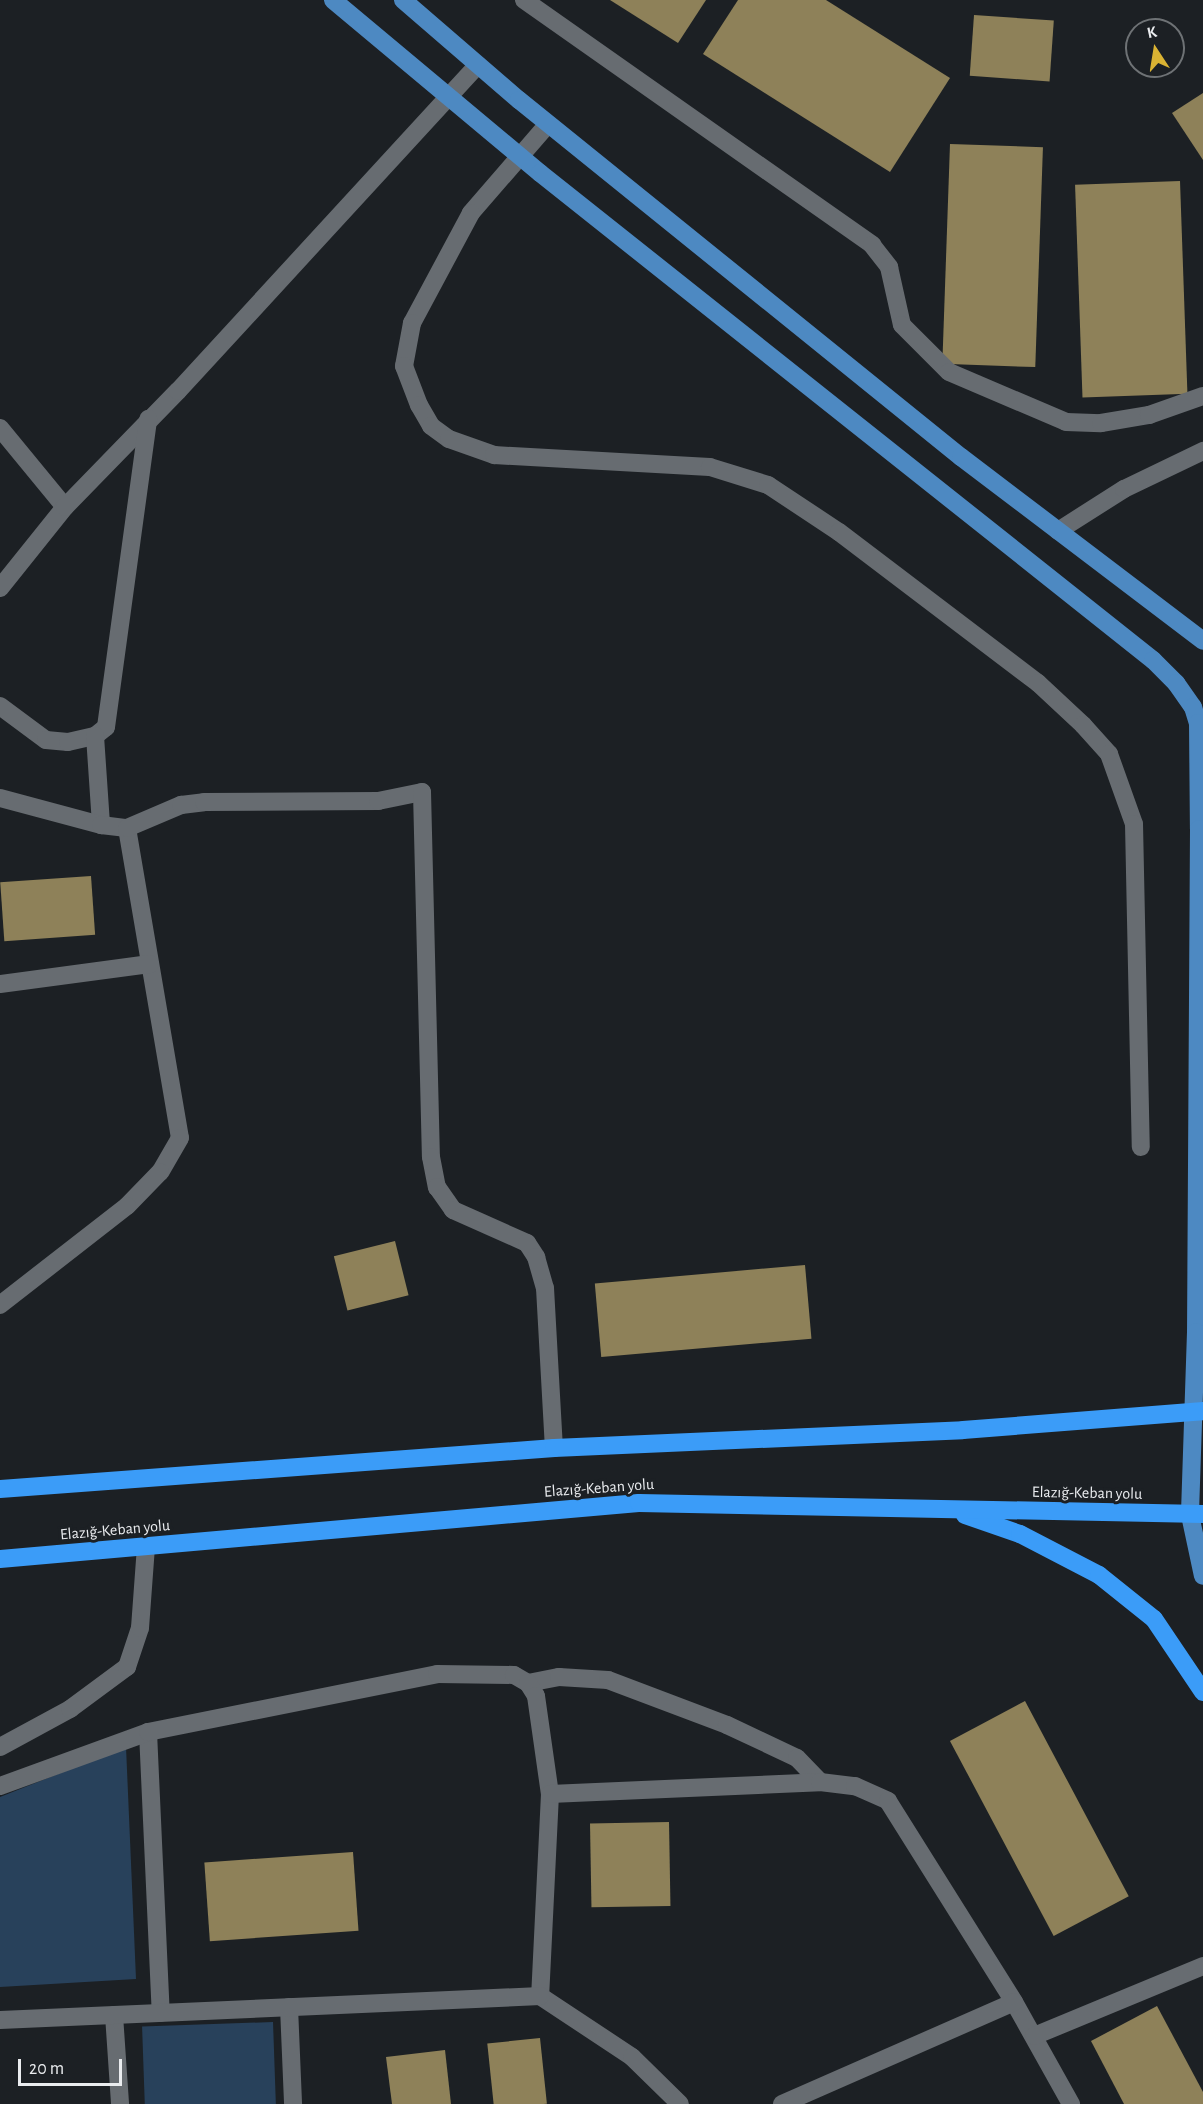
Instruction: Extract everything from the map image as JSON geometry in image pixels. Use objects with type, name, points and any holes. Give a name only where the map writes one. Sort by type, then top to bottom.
[{"type":"highway","points":[[0,1489],[554,1448],[963,1430],[1197,1411]]},
{"type":"highway","name":"Elazığ-Keban yolu","points":[[0,1559],[639,1503],[1197,1515]]},
{"type":"highway","points":[[946,1509],[1020,1534],[1099,1575],[1154,1619],[1203,1692]]},
{"type":"main road","points":[[333,0],[519,155],[1153,660],[1176,683],[1193,707],[1197,723],[1201,769],[1196,1332],[1197,1515],[1203,1576]]},
{"type":"main road","points":[[403,0],[548,124],[1058,531],[1203,641]]},
{"type":"street","points":[[524,0],[873,245],[889,267],[902,325],[949,372],[1066,422],[1101,423],[1149,415],[1203,396]]},
{"type":"street","points":[[0,588],[65,507],[478,65]]},
{"type":"street","points":[[548,124],[471,213],[412,323],[404,366],[431,426],[469,449],[494,455],[710,468],[768,484],[833,528],[1019,668],[1083,725],[1109,754],[1134,824],[1141,1147]]},
{"type":"street","points":[[0,706],[46,740],[68,742],[95,736],[106,727],[112,698],[148,420]]},
{"type":"street","points":[[0,428],[65,507]]},
{"type":"street","points":[[1058,531],[1124,489],[1203,451]]},
{"type":"street","points":[[95,736],[101,825]]},
{"type":"street","points":[[0,798],[101,825],[127,828],[181,806],[204,802],[378,801],[422,792],[431,1157],[437,1187],[444,1201],[453,1209],[527,1243],[536,1257],[545,1288],[554,1448]]},
{"type":"street","points":[[0,1305],[127,1206],[160,1172],[180,1138],[127,828]]},
{"type":"street","points":[[0,984],[150,964]]},
{"type":"street","points":[[0,1747],[70,1709],[127,1667],[140,1628],[146,1546]]},
{"type":"street","points":[[0,1786],[148,1732],[437,1674],[504,1674],[528,1683],[559,1677],[608,1680],[727,1725],[797,1758],[820,1782]]},
{"type":"street","points":[[528,1683],[536,1696],[550,1794],[540,1995]]},
{"type":"street","points":[[148,1732],[160,2013]]},
{"type":"street","points":[[550,1794],[820,1782],[855,1786],[888,1801],[1014,2002],[1071,2104]]},
{"type":"street","points":[[1034,2036],[1203,1966]]},
{"type":"street","points":[[0,2020],[540,1995],[632,2057],[680,2104]]},
{"type":"street","points":[[782,2104],[1014,2002]]},
{"type":"street","points":[[289,2007],[293,2104]]},
{"type":"street","points":[[114,2015],[120,2104]]},
{"type":"shaded area","points":[[126,1747],[136,1979],[0,1987],[0,1797]]},
{"type":"shaded area","points":[[273,2022],[276,2104],[145,2104],[142,2027]]},
{"type":"building","points":[[610,0],[706,0],[678,43]]},
{"type":"building","points":[[738,0],[826,0],[950,78],[890,172],[703,54]]},
{"type":"building","points":[[974,15],[1054,21],[1050,81],[970,76]]},
{"type":"building","points":[[1203,93],[1203,160],[1172,113]]},
{"type":"building","points":[[950,144],[1043,147],[1035,367],[942,364]]},
{"type":"building","points":[[1180,181],[1187,394],[1082,398],[1075,185]]},
{"type":"building","points":[[91,876],[95,935],[4,941],[0,882]]},
{"type":"building","points":[[395,1241],[409,1295],[347,1311],[334,1256]]},
{"type":"building","points":[[805,1265],[811,1339],[601,1357],[595,1283]]},
{"type":"building","points":[[1025,1701],[1129,1896],[1054,1936],[950,1741]]},
{"type":"building","points":[[669,1822],[670,1906],[591,1907],[590,1823]]},
{"type":"building","points":[[353,1852],[359,1931],[210,1941],[204,1862]]},
{"type":"building","points":[[1157,2006],[1203,2092],[1203,2104],[1124,2104],[1091,2041]]},
{"type":"building","points":[[540,2038],[547,2104],[494,2104],[487,2044]]},
{"type":"building","points":[[445,2050],[451,2104],[392,2104],[386,2057]]}]
